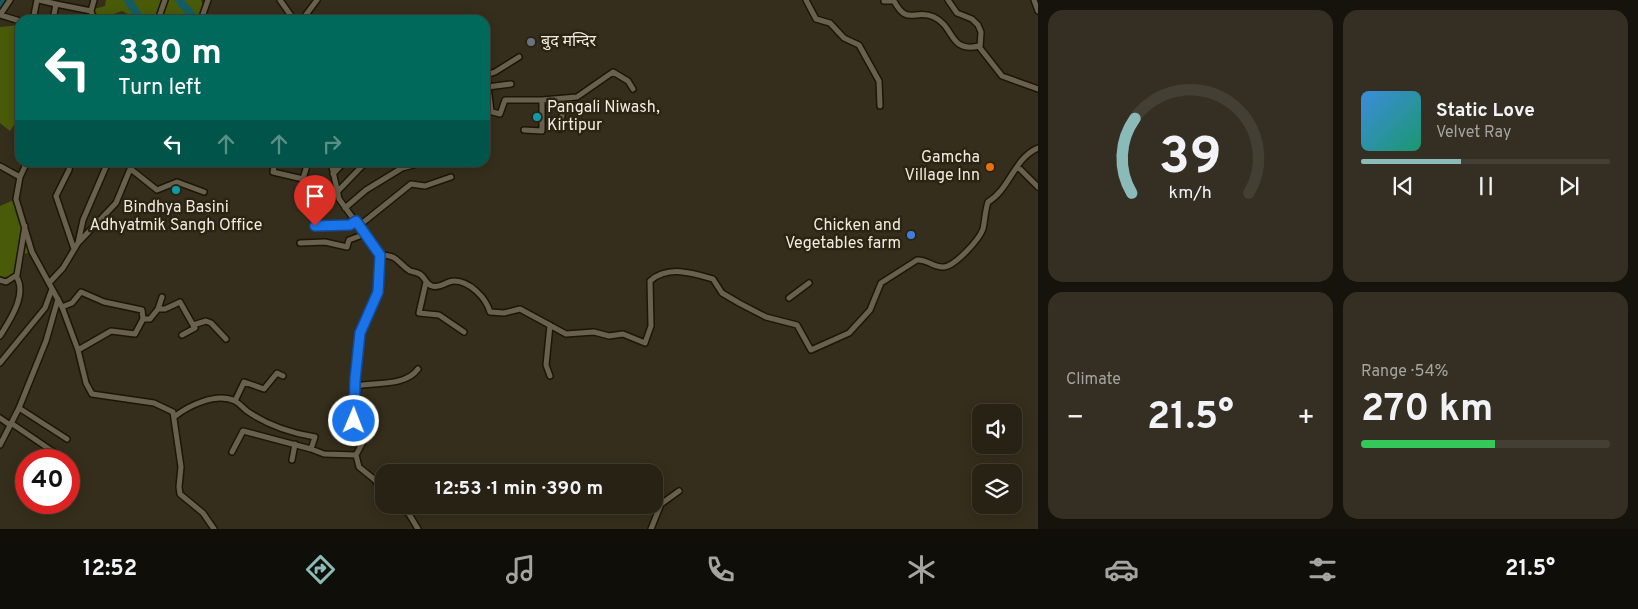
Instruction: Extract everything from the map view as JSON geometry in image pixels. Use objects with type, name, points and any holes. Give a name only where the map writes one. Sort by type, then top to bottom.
[{"type":"street","points":[[10,0],[0,15],[15,20]]},
{"type":"street","points":[[34,15],[38,0],[91,11]]},
{"type":"street","points":[[92,15],[91,11],[94,0]]},
{"type":"street","points":[[160,15],[165,0]]},
{"type":"street","points":[[203,15],[208,0]]},
{"type":"street","points":[[280,0],[290,15]]},
{"type":"street","points":[[306,15],[317,0]]},
{"type":"street","points":[[806,0],[816,19],[830,24],[844,38],[859,45],[879,81],[880,106]]},
{"type":"street","points":[[948,0],[957,13],[972,19],[978,25],[981,32],[979,46],[1002,76],[1038,89]]},
{"type":"street","points":[[1034,0],[1038,11]]},
{"type":"street","points":[[884,1],[894,1],[897,9],[905,15],[933,16],[961,46],[979,46]]},
{"type":"street","points":[[54,15],[56,4]]},
{"type":"street","points":[[490,73],[495,72],[519,57]]},
{"type":"street","points":[[490,112],[500,114],[505,100],[542,100],[580,96],[613,72],[628,81],[633,89]]},
{"type":"street","points":[[490,87],[511,84]]},
{"type":"street","points":[[524,130],[542,131],[542,100]]},
{"type":"street","points":[[560,129],[563,109]]},
{"type":"street","points":[[380,255],[398,258],[409,270],[421,274],[426,282],[437,287],[452,280],[460,282],[481,294],[488,304],[490,312],[520,309],[566,334],[594,332],[608,336],[623,334],[645,342],[651,326],[650,281],[660,275],[685,270],[713,279],[722,293],[766,317],[797,324],[802,337],[811,350],[849,333],[870,310],[881,283],[918,260],[922,259],[941,268],[949,266],[960,257],[983,230],[988,202],[997,197],[1005,187],[1008,177],[1018,168],[1028,152],[1038,148]]},
{"type":"street","points":[[0,166],[20,177]]},
{"type":"street","points":[[25,167],[20,177],[16,199],[37,263],[62,307],[78,350],[86,383],[92,394],[154,403],[169,410],[174,417],[181,467],[180,494],[203,513],[214,529]]},
{"type":"street","points":[[69,167],[56,196],[74,249]]},
{"type":"street","points":[[78,243],[83,220],[106,167]]},
{"type":"street","points":[[0,363],[45,308],[50,286],[78,243],[116,203],[132,167]]},
{"type":"street","points":[[274,167],[274,172],[303,179],[307,167]]},
{"type":"street","points":[[332,167],[339,190],[339,200],[380,255],[378,292],[360,333],[354,421],[364,440],[356,455],[359,467],[375,480]]},
{"type":"street","points":[[333,174],[339,167]]},
{"type":"street","points":[[339,190],[362,167]]},
{"type":"street","points":[[345,208],[366,190],[406,167]]},
{"type":"street","points":[[1018,168],[1038,187]]},
{"type":"street","points":[[132,170],[157,190],[177,182],[204,192]]},
{"type":"street","points":[[315,226],[358,223],[411,184],[425,186],[451,177]]},
{"type":"street","points":[[0,336],[18,301],[20,289],[16,276],[25,226]]},
{"type":"street","points":[[300,243],[325,242],[346,247],[349,240],[365,234]]},
{"type":"street","points":[[0,280],[6,282],[16,276]]},
{"type":"street","points":[[426,282],[419,313],[440,315],[464,332]]},
{"type":"street","points":[[789,298],[809,283]]},
{"type":"street","points":[[62,307],[72,303],[81,292],[104,302],[142,310],[143,319],[135,334],[111,331],[78,350]]},
{"type":"street","points":[[143,319],[150,319],[158,309],[162,297]]},
{"type":"street","points":[[0,445],[20,408],[46,341],[58,299]]},
{"type":"street","points":[[158,309],[180,302],[195,328],[182,334]]},
{"type":"street","points":[[193,325],[209,321],[226,339]]},
{"type":"street","points":[[550,325],[546,365],[550,376]]},
{"type":"street","points":[[355,386],[399,381],[414,375],[418,369]]},
{"type":"street","points":[[235,400],[244,382],[264,389],[277,373],[284,376]]},
{"type":"street","points":[[174,417],[185,408],[211,400],[235,400],[246,410],[274,426],[315,437],[311,449]]},
{"type":"street","points":[[20,408],[67,439]]},
{"type":"street","points":[[0,418],[49,449]]},
{"type":"street","points":[[0,423],[10,424]]},
{"type":"street","points":[[232,452],[243,431],[295,444],[324,454],[356,455]]},
{"type":"street","points":[[292,460],[295,444]]},
{"type":"street","points":[[651,529],[661,504],[679,490]]},
{"type":"street","points":[[409,514],[418,529]]},
{"type":"green space","points":[[106,0],[201,0],[206,15],[129,15],[122,11],[111,15],[94,13],[94,9],[105,6]]},
{"type":"green space","points":[[15,26],[15,124],[10,131],[0,123],[0,27]]},
{"type":"green space","points":[[16,199],[31,245],[27,254],[22,252],[17,274],[0,279],[0,206]]},
{"type":"waterway","points":[[0,8],[6,0]]},
{"type":"waterway","points":[[128,0],[138,15]]},
{"type":"waterway","points":[[179,0],[192,15]]},
{"type":"place","name":"बुद मन्दिर","points":[[531,42]]},
{"type":"place","name":"Pangali Niwash, Kirtipur","points":[[537,117]]},
{"type":"place","name":"Gamcha Village Inn","points":[[990,167]]},
{"type":"place","name":"Bindhya Basini Adhyatmik Sangh Office","points":[[176,190]]},
{"type":"place","name":"Chicken and Vegetables farm","points":[[911,235]]},
{"type":"route","points":[[315,226],[350,225],[356,221],[380,255],[382,261],[378,279],[378,292],[360,333],[354,393],[356,405],[354,421]]}]
